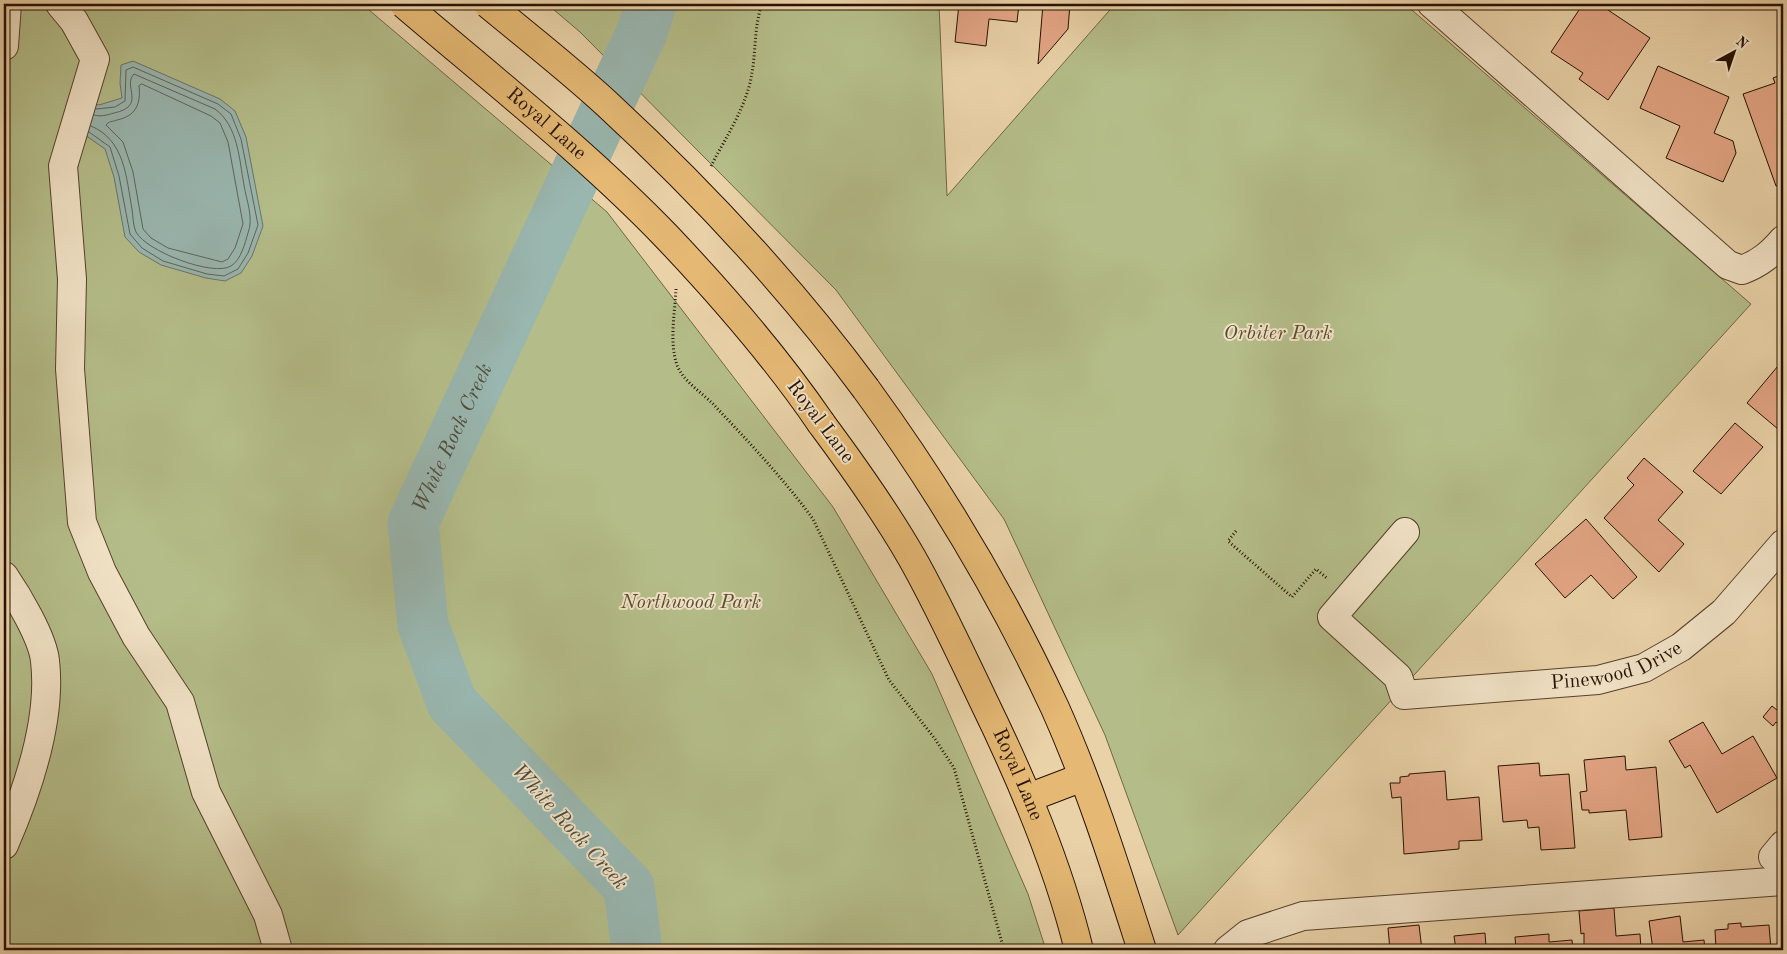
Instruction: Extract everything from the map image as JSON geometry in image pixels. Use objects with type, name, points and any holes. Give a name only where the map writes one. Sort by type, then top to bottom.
[{"type":"main road","name":"Royal Lane","points":[[404,4],[589,163],[666,236],[727,304],[822,423],[860,476],[911,556],[941,613],[1028,798],[1079,950]]},
{"type":"main road","points":[[488,4],[606,103],[692,185],[825,333],[892,424],[978,557],[1055,708],[1082,777],[1142,950]]},
{"type":"main road","points":[[1028,798],[1082,777]]},
{"type":"street","points":[[4,46],[7,4]]},
{"type":"street","points":[[60,4],[74,21],[95,59],[64,166],[72,279],[70,368],[82,522],[102,572],[136,636],[180,702],[206,792],[268,915],[278,950]]},
{"type":"street","points":[[1432,4],[1728,265],[1742,270],[1758,264],[1770,255],[1783,240]]},
{"type":"street","points":[[1349,597],[1405,532]]},
{"type":"street","name":"Pinewood Drive","points":[[1349,597],[1332,617],[1398,677],[1404,695],[1598,680],[1644,668],[1681,647],[1724,612],[1783,544]]},
{"type":"street","points":[[4,576],[32,625],[45,660],[42,722],[22,804],[4,845]]},
{"type":"street","points":[[1228,950],[1248,934],[1303,916],[1780,861]]},
{"type":"path","points":[[711,167],[745,96],[752,74],[754,41],[762,4]]},
{"type":"path","points":[[676,288],[674,346],[677,366],[686,379],[712,403],[798,499],[813,519],[889,680],[935,738],[954,768],[1004,950]]},
{"type":"path","points":[[1236,531],[1228,541],[1292,597],[1316,569],[1349,597]]},
{"type":"green space","name":"Northwood Park","points":[[4,4],[362,4],[607,212],[833,507],[932,674],[1028,894],[1046,950],[4,950]]},
{"type":"green space","name":"Orbiter Park","points":[[547,4],[939,4],[947,196],[1115,4],[1405,4],[1751,304],[1178,935],[1105,735],[1004,519],[836,290],[580,32]]},
{"type":"water","points":[[133,61],[220,99],[235,111],[246,137],[263,226],[252,256],[241,273],[225,281],[206,278],[161,265],[139,252],[125,237],[114,177],[105,149],[88,137],[75,134],[82,100],[99,105],[122,98],[120,83],[121,65]]},
{"type":"building","points":[[959,4],[1019,4],[1017,22],[989,19],[986,46],[955,42]]},
{"type":"building","points":[[1043,4],[1070,4],[1068,29],[1038,64]]},
{"type":"building","points":[[1583,4],[1599,4],[1650,38],[1608,100],[1579,79],[1583,73],[1551,52]]},
{"type":"building","points":[[1658,66],[1729,97],[1714,133],[1733,141],[1736,153],[1723,182],[1666,158],[1680,126],[1640,108]]},
{"type":"building","points":[[1783,74],[1783,183],[1776,186],[1743,94],[1775,83],[1773,78]]},
{"type":"building","points":[[1783,360],[1783,424],[1778,429],[1747,403]]},
{"type":"building","points":[[1735,423],[1763,447],[1721,494],[1693,471]]},
{"type":"building","points":[[1644,458],[1683,492],[1658,520],[1684,544],[1659,572],[1604,518],[1634,485],[1627,478]]},
{"type":"building","points":[[1586,519],[1637,577],[1613,599],[1591,575],[1565,598],[1535,564]]},
{"type":"building","points":[[1772,706],[1782,714],[1783,712],[1783,729],[1776,722],[1773,726],[1763,717]]},
{"type":"building","points":[[1703,722],[1722,754],[1753,736],[1777,778],[1717,813],[1690,765],[1685,768],[1669,741]]},
{"type":"building","points":[[1625,756],[1626,770],[1656,767],[1662,837],[1629,840],[1626,810],[1589,813],[1589,810],[1582,810],[1580,792],[1587,791],[1584,760]]},
{"type":"building","points":[[1539,763],[1540,776],[1569,774],[1575,848],[1541,850],[1539,827],[1528,828],[1527,820],[1503,822],[1498,766]]},
{"type":"building","points":[[1445,771],[1447,800],[1479,797],[1482,840],[1459,841],[1459,849],[1404,854],[1401,797],[1392,798],[1390,783],[1400,783],[1400,777],[1409,776],[1409,774]]},
{"type":"building","points":[[1614,908],[1616,936],[1640,934],[1641,950],[1584,950],[1584,933],[1581,934],[1579,911]]},
{"type":"building","points":[[1680,916],[1683,942],[1704,940],[1705,950],[1653,950],[1649,921]]},
{"type":"building","points":[[1741,923],[1741,927],[1769,925],[1771,950],[1716,950],[1715,930],[1728,929],[1728,924]]},
{"type":"building","points":[[1780,923],[1783,923],[1783,950],[1782,950]]},
{"type":"building","points":[[1419,925],[1422,950],[1390,950],[1388,928]]},
{"type":"building","points":[[1485,933],[1486,947],[1510,945],[1511,950],[1456,950],[1454,936]]},
{"type":"building","points":[[1549,934],[1549,942],[1572,940],[1573,950],[1516,950],[1515,937]]},
{"type":"waterway","name":"White Rock Creek","points":[[637,950],[629,887],[452,703],[423,625],[413,523],[642,32],[651,4]]}]
